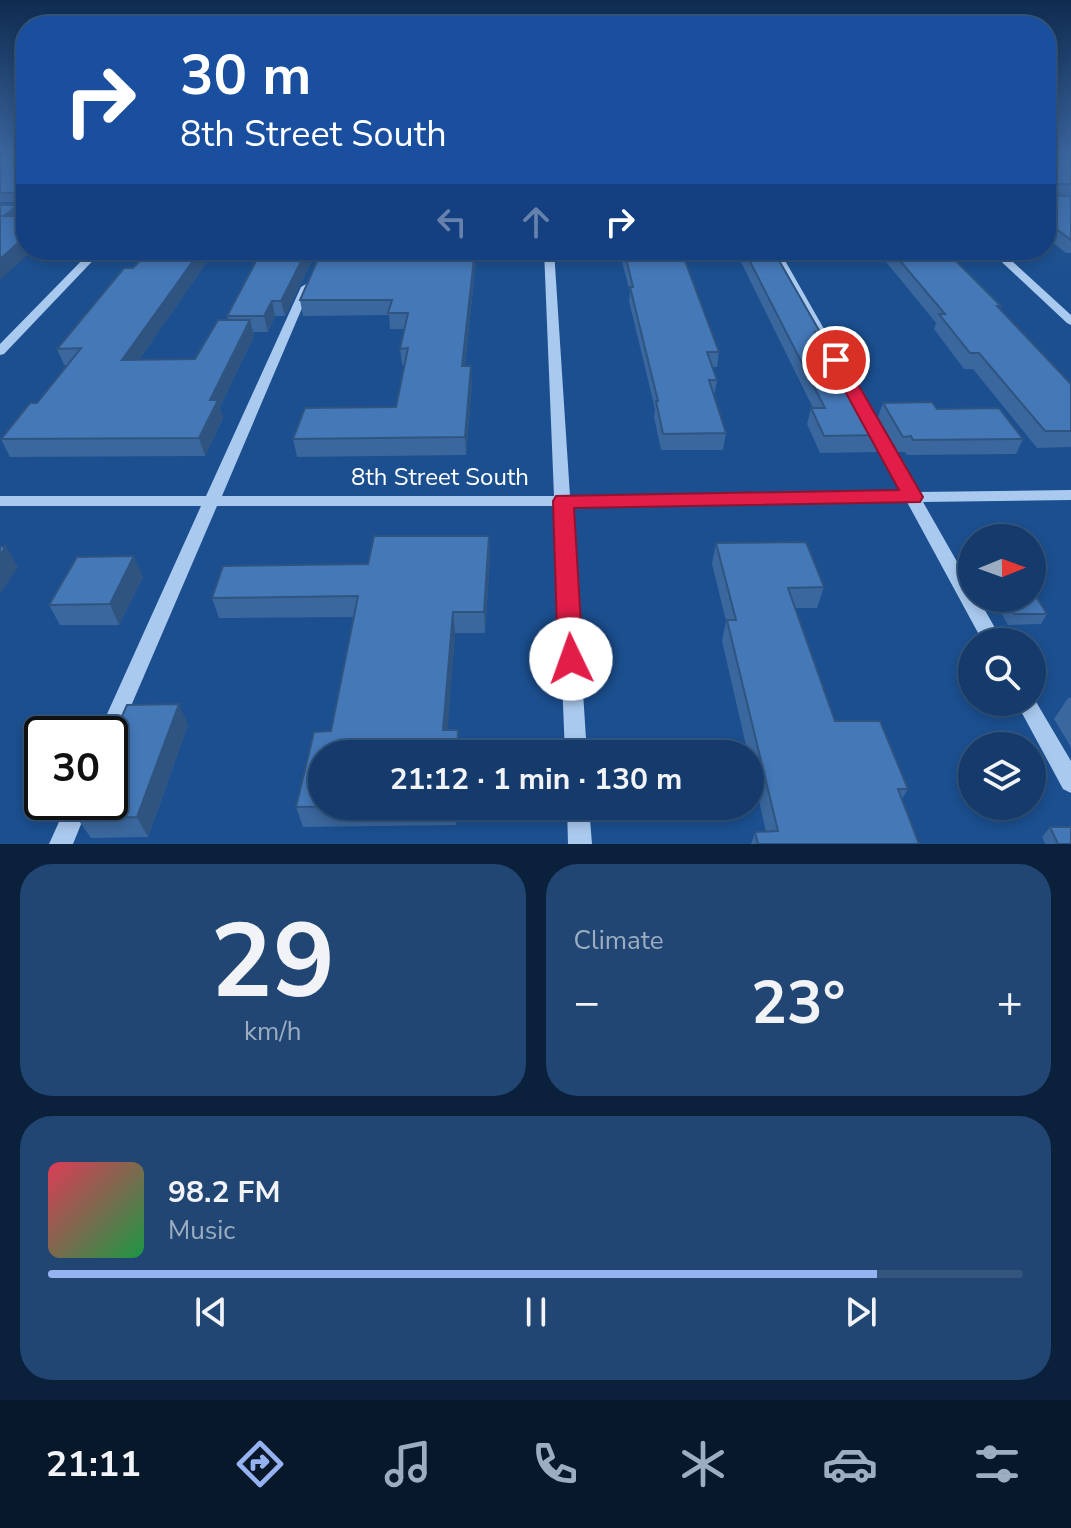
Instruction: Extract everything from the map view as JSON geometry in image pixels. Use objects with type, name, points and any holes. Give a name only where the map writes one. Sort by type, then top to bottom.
[{"type":"street","points":[[0,351],[88,260]]},
{"type":"street","points":[[550,260],[575,740]]},
{"type":"street","points":[[780,260],[985,628]]},
{"type":"street","points":[[1005,260],[1071,321]]},
{"type":"street","points":[[117,716],[310,278]]},
{"type":"street","name":"8th Street South","points":[[0,501],[563,501],[1071,495]]},
{"type":"street","points":[[1034,716],[1071,782]]},
{"type":"street","points":[[61,844],[71,820]]},
{"type":"street","points":[[579,820],[580,844]]},
{"type":"building","points":[[1056,195],[1071,196],[1071,240],[1056,229]]},
{"type":"building","points":[[0,205],[16,205],[4,216],[0,216]]},
{"type":"building","points":[[0,216],[16,216],[16,245],[0,259]]},
{"type":"building","points":[[141,260],[194,260],[122,360],[195,359],[218,320],[250,320],[210,400],[218,400],[199,438],[1,439],[30,403],[37,403],[81,348],[57,349],[124,268],[133,268]]},
{"type":"building","points":[[257,260],[302,260],[281,301],[272,301],[264,316],[227,316]]},
{"type":"building","points":[[318,260],[474,260],[462,366],[471,366],[465,437],[293,439],[305,408],[396,407],[408,348],[400,349],[408,313],[388,313],[392,300],[300,300]]},
{"type":"building","points":[[626,260],[685,260],[719,352],[707,352],[717,380],[709,380],[726,433],[663,434],[630,287],[633,287]]},
{"type":"building","points":[[749,260],[779,260],[820,332],[815,332],[854,401],[862,401],[881,435],[824,436],[811,408],[825,408]]},
{"type":"building","points":[[899,260],[955,260],[1071,384],[1071,431],[1045,431],[979,353],[970,353],[939,314],[945,314]]},
{"type":"building","points":[[932,402],[937,409],[999,408],[1023,439],[913,440],[911,436],[903,437],[883,403]]},
{"type":"building","points":[[374,536],[489,536],[484,612],[453,612],[443,730],[458,730],[458,740],[312,740],[314,732],[331,731],[358,596],[212,598],[223,566],[368,564]]},
{"type":"building","points":[[806,542],[824,587],[788,588],[835,721],[880,721],[908,789],[898,789],[919,844],[758,844],[755,832],[778,831],[764,773],[764,740],[756,740],[727,620],[736,620],[716,543]]},
{"type":"building","points":[[134,556],[110,604],[49,605],[77,557]]},
{"type":"building","points":[[1013,612],[1047,614],[1014,614]]},
{"type":"building","points":[[179,704],[137,817],[128,817],[128,716],[122,716],[127,705]]},
{"type":"building","points":[[308,757],[308,807],[296,807]]},
{"type":"building","points":[[1050,827],[1071,827],[1071,844],[1058,844]]},
{"type":"route","points":[[571,659],[563,501],[913,497],[836,360]]}]
